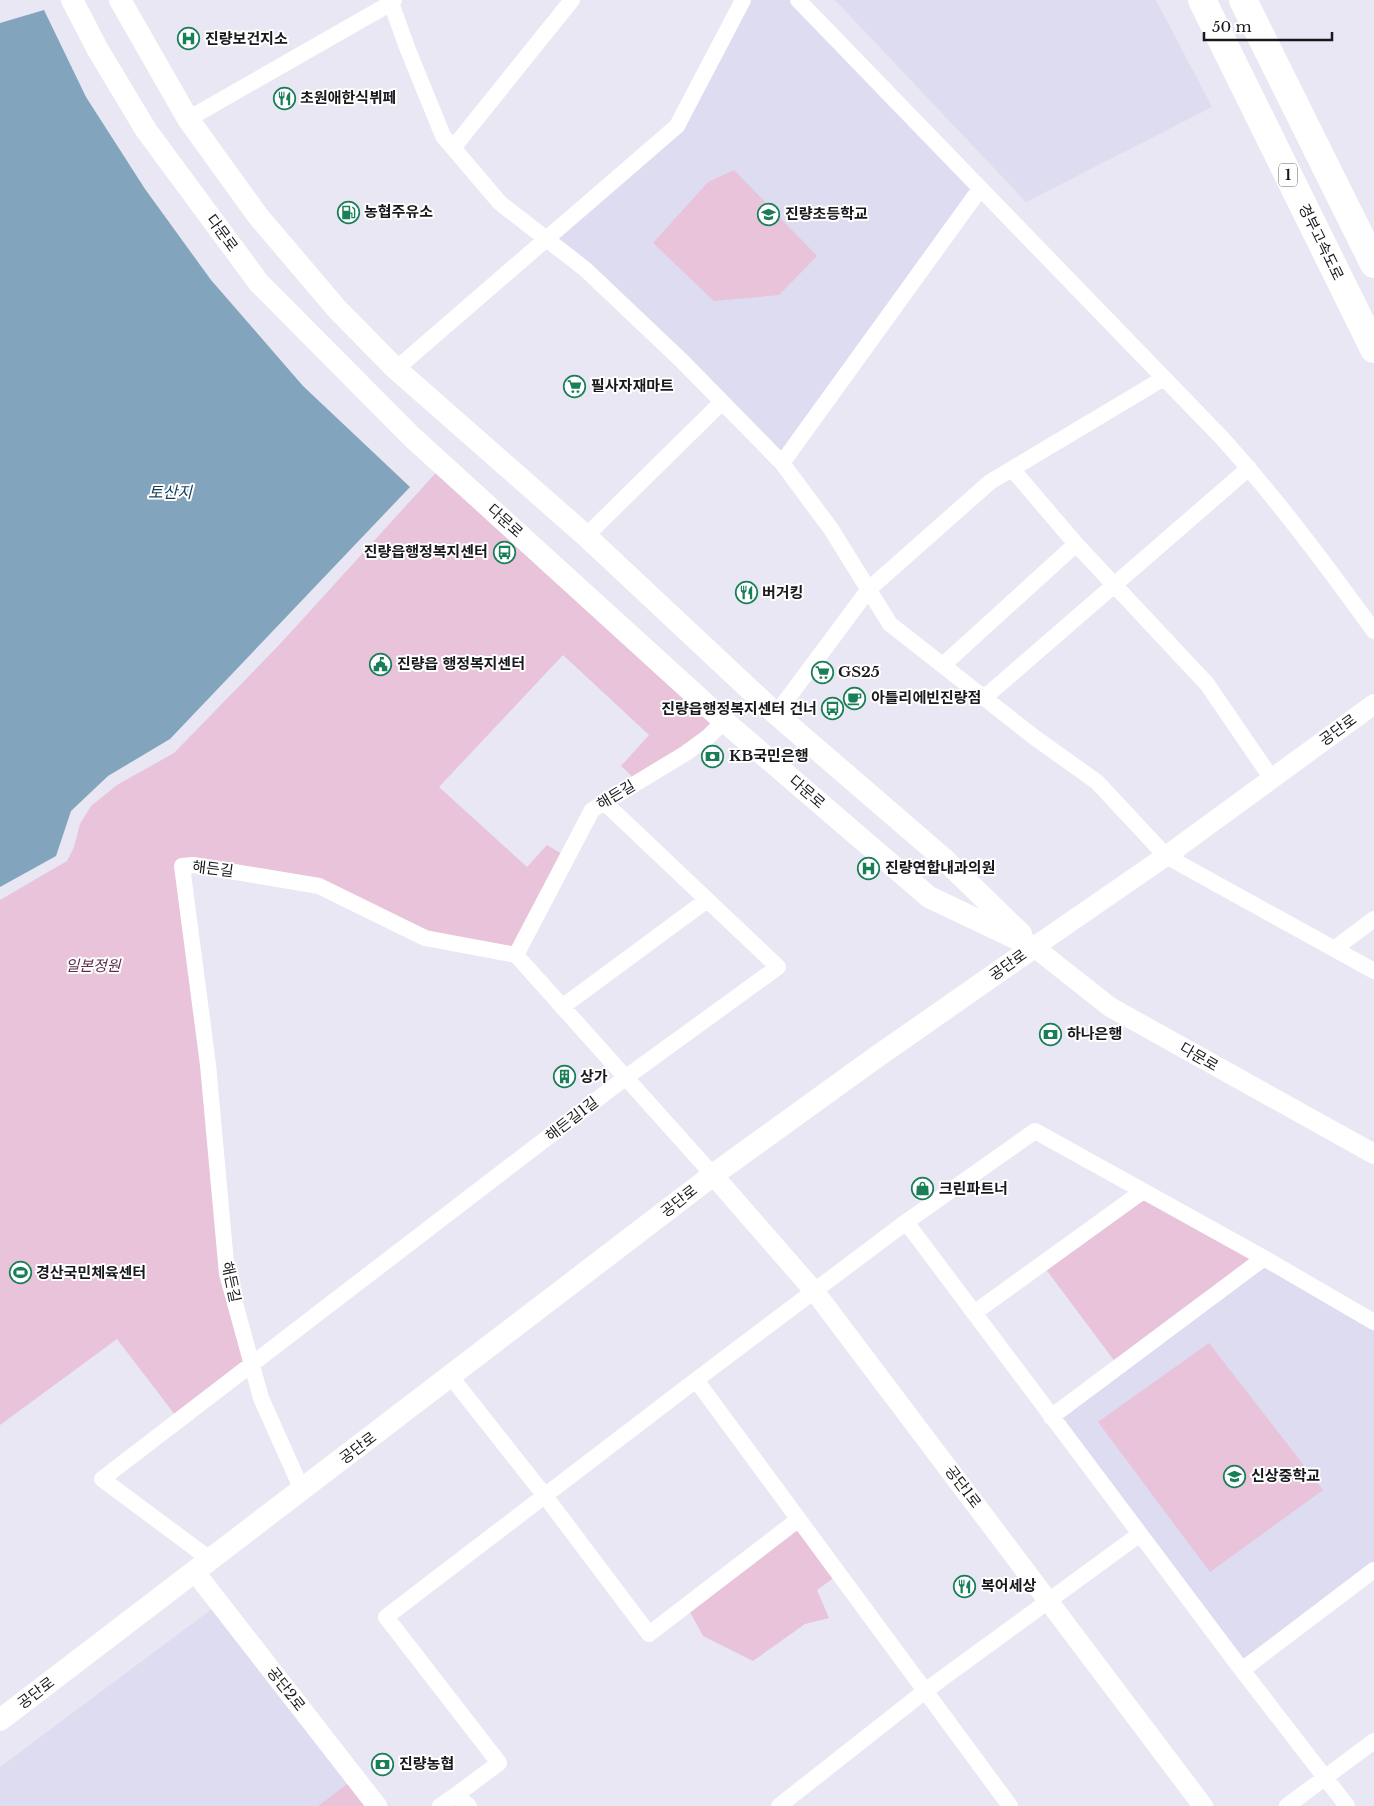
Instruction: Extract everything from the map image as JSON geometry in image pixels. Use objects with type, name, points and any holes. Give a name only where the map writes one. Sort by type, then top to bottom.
[{"type":"highway","name":"경부고속도로","points":[[1202,0],[1374,349]]},
{"type":"highway","points":[[1243,0],[1374,264]]},
{"type":"main road","name":"다문로","points":[[72,0],[98,50],[146,130],[259,282],[412,437],[724,721],[929,897],[1034,947]]},
{"type":"main road","name":"다문로","points":[[120,0],[188,119],[258,216],[337,309],[396,369],[586,536],[776,714],[943,858],[1034,947]]},
{"type":"main road","name":"공단로","points":[[0,1720],[713,1175],[875,1058],[1034,947]]},
{"type":"street","points":[[453,148],[572,0]]},
{"type":"street","points":[[396,369],[677,126],[743,0]]},
{"type":"street","points":[[798,0],[1249,468],[1332,572],[1374,632]]},
{"type":"street","points":[[188,119],[392,1],[442,136],[500,203],[585,269],[682,361],[782,463],[831,529],[890,624],[1034,737],[1097,782],[1166,856],[1374,971]]},
{"type":"street","points":[[782,463],[980,189]]},
{"type":"street","points":[[776,714],[869,590],[990,482],[1164,378]]},
{"type":"street","points":[[586,536],[722,402]]},
{"type":"street","points":[[985,697],[1249,468]]},
{"type":"street","points":[[1012,469],[1076,544],[1207,684],[1272,779]]},
{"type":"street","points":[[943,665],[1076,544]]},
{"type":"street","name":"공단로","points":[[1034,947],[1166,856],[1374,704]]},
{"type":"street","name":"해든길","points":[[302,1490],[261,1398],[227,1274],[208,1065],[182,866],[193,865],[313,885],[425,938],[516,955],[592,810],[686,753],[708,737],[724,721]]},
{"type":"street","name":"해든길1길","points":[[203,1566],[102,1479],[625,1078],[778,967],[604,803]]},
{"type":"street","points":[[562,1007],[707,900]]},
{"type":"street","points":[[1334,949],[1374,919]]},
{"type":"street","name":"다문로","points":[[1034,947],[1110,1007],[1374,1154]]},
{"type":"street","points":[[516,955],[713,1175]]},
{"type":"street","points":[[440,1806],[499,1762],[386,1617],[906,1222],[1035,1131],[1264,1258],[1374,1322]]},
{"type":"street","name":"공단1로","points":[[713,1175],[815,1292],[1203,1806]]},
{"type":"street","points":[[974,1314],[1143,1191]]},
{"type":"street","points":[[906,1222],[1242,1670],[1347,1806]]},
{"type":"street","points":[[1051,1417],[1264,1258]]},
{"type":"street","points":[[451,1377],[545,1496],[649,1634],[799,1519]]},
{"type":"street","points":[[696,1380],[1010,1806]]},
{"type":"street","points":[[779,1806],[925,1691],[1140,1534]]},
{"type":"street","name":"공단2로","points":[[203,1566],[376,1806]]},
{"type":"street","points":[[1242,1670],[1374,1570]]},
{"type":"street","points":[[1286,1806],[1374,1741]]},
{"type":"street","points":[[456,1795],[469,1806]]},
{"type":"shaded area","name":"진량초등학교","points":[[743,0],[798,0],[980,189],[782,463],[546,239],[677,126]]},
{"type":"shaded area","points":[[835,0],[1156,0],[1212,107],[1026,202]]},
{"type":"shaded area","name":"신상중학교","points":[[1264,1258],[1374,1322],[1374,1571],[1242,1670],[1051,1417]]},
{"type":"shaded area","points":[[220,1603],[355,1778],[318,1806],[0,1806],[0,1767]]},
{"type":"green space","points":[[734,170],[817,256],[779,295],[714,301],[653,243],[708,182]]},
{"type":"green space","name":"일본정원","points":[[443,465],[724,721],[638,782],[621,766],[649,735],[563,655],[439,787],[527,867],[547,845],[567,857],[516,955],[425,938],[319,886],[182,866],[227,1274],[252,1365],[179,1420],[117,1339],[0,1425],[0,900],[67,861],[74,847],[80,824],[91,806],[117,785],[174,753],[280,644]]},
{"type":"green space","points":[[1143,1191],[1264,1258],[1119,1367],[1042,1264]]},
{"type":"green space","points":[[1209,1343],[1323,1490],[1210,1572],[1098,1422]]},
{"type":"green space","points":[[799,1519],[839,1574],[817,1590],[829,1618],[805,1624],[753,1661],[703,1636],[686,1605]]},
{"type":"green space","points":[[355,1778],[376,1806],[318,1806]]},
{"type":"water","name":"토산지","points":[[44,10],[86,97],[145,189],[211,280],[303,386],[410,487],[170,739],[108,776],[71,811],[56,856],[0,887],[0,23]]},
{"type":"place","name":"진량보건지소","points":[[189,39]]},
{"type":"place","name":"초원애한식뷔페","points":[[284,98]]},
{"type":"place","name":"농협주유소","points":[[348,212]]},
{"type":"place","name":"진량초등학교","points":[[769,214]]},
{"type":"place","name":"필사자재마트","points":[[575,386]]},
{"type":"place","name":"진량읍행정복지센터","points":[[504,552]]},
{"type":"place","name":"버거킹","points":[[746,593]]},
{"type":"place","name":"진량읍 행정복지센터","points":[[381,664]]},
{"type":"place","name":"GS25","points":[[822,672]]},
{"type":"place","name":"아틀리에빈진량점","points":[[855,698]]},
{"type":"place","name":"진량읍행정복지센터 건너","points":[[833,709]]},
{"type":"place","name":"KB국민은행","points":[[713,756]]},
{"type":"place","name":"진량연합내과의원","points":[[869,868]]},
{"type":"place","name":"하나은행","points":[[1051,1034]]},
{"type":"place","name":"상가","points":[[564,1077]]},
{"type":"place","name":"크린파트너","points":[[923,1189]]},
{"type":"place","name":"경산국민체육센터","points":[[20,1273]]},
{"type":"place","name":"신상중학교","points":[[1235,1476]]},
{"type":"place","name":"복어세상","points":[[965,1586]]},
{"type":"place","name":"진량농협","points":[[383,1764]]}]
